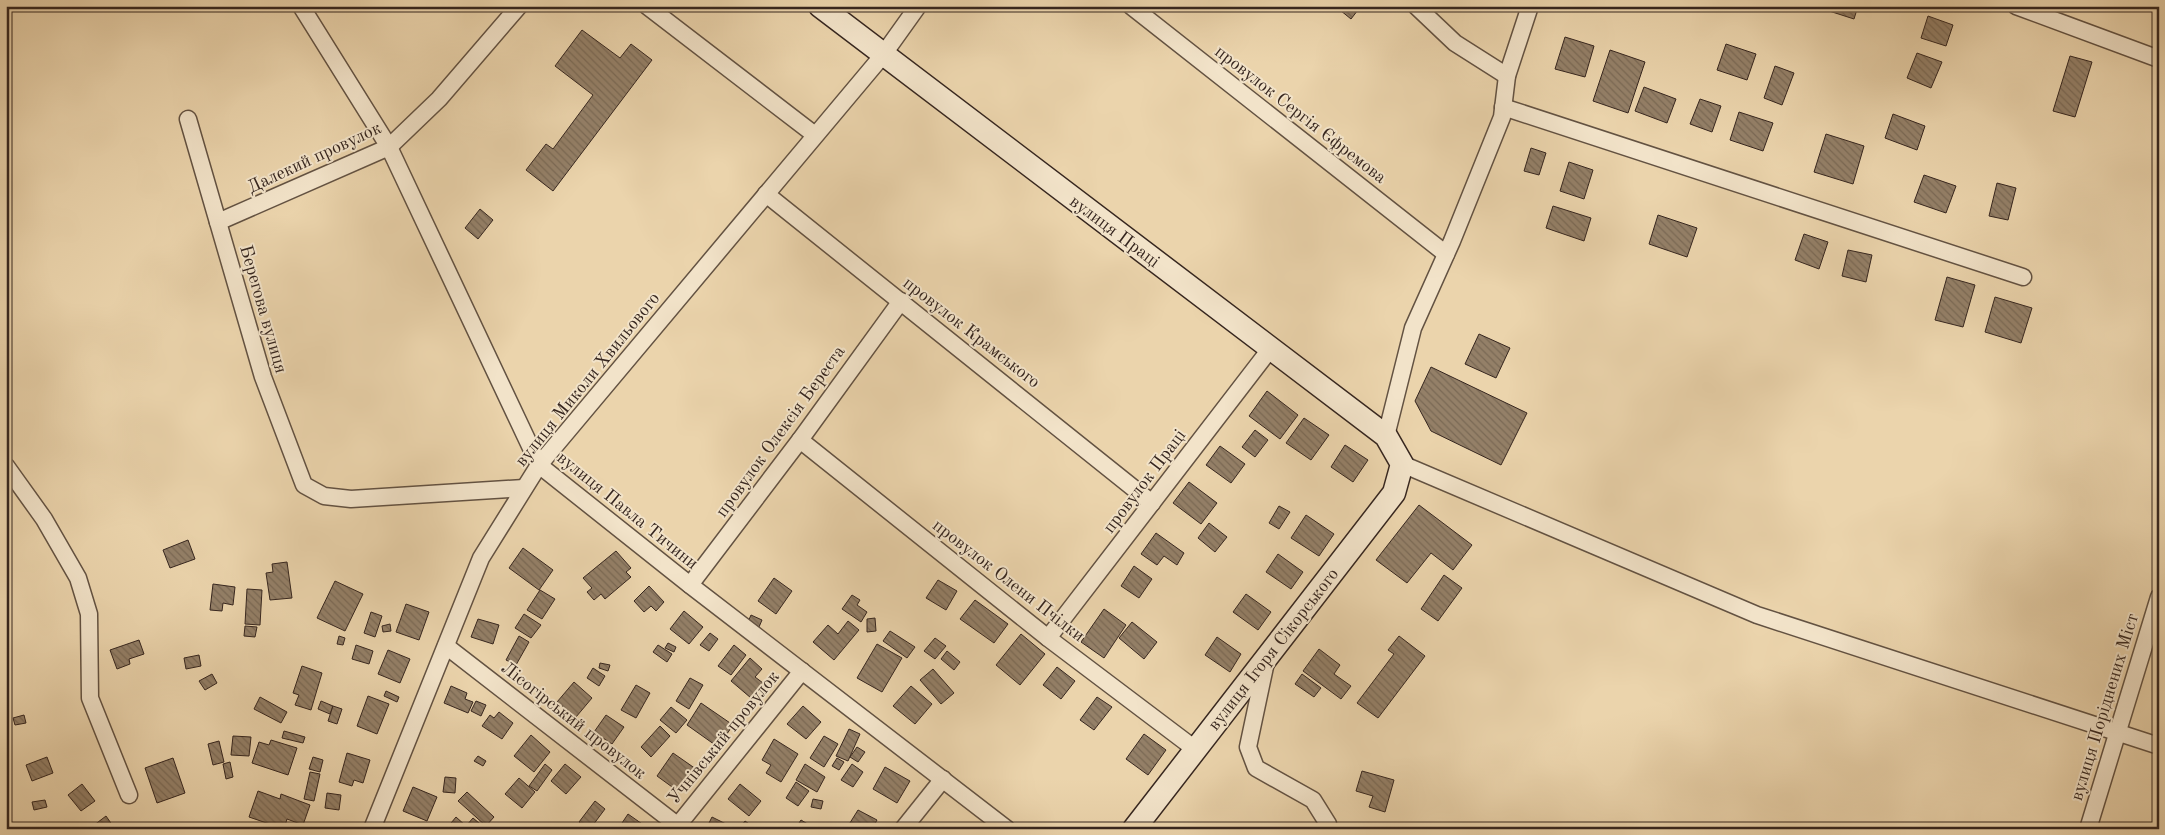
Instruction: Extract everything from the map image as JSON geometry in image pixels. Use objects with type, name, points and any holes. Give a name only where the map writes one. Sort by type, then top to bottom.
[{"type":"main road","name":"вулиця Праці","points":[[820,6],[1386,436],[1402,464]]},
{"type":"main road","name":"вулиця Ігоря Сікорського","points":[[1134,829],[1394,493],[1402,464]]},
{"type":"street","name":"вулиця Павла Тичини","points":[[301,6],[390,148],[540,465],[690,585],[1007,829]]},
{"type":"street","name":"Далекий провулок","points":[[218,222],[390,148],[439,99],[519,6]]},
{"type":"street","points":[[647,6],[816,135]]},
{"type":"street","name":"вулиця Миколи Хвильового","points":[[378,826],[481,558],[524,488],[540,465],[883,55],[918,6]]},
{"type":"street","name":"провулок Сергія Єфремова","points":[[1131,6],[1446,254]]},
{"type":"street","points":[[1416,6],[1456,44],[1507,76]]},
{"type":"street","points":[[1386,436],[1413,328],[1446,254],[1502,117],[1507,76],[1530,6]]},
{"type":"street","points":[[2016,6],[2159,59]]},
{"type":"street","points":[[1503,107],[2024,277]]},
{"type":"street","name":"Берегова вулиця","points":[[188,119],[263,377],[304,485],[324,496],[351,499],[524,488]]},
{"type":"street","name":"провулок Крамського","points":[[766,194],[1152,503]]},
{"type":"street","name":"провулок Олексія Береста","points":[[690,585],[800,440],[901,301]]},
{"type":"street","name":"провулок Праці","points":[[1048,638],[1270,348]]},
{"type":"street","name":"провулок Олени Пчілки","points":[[800,440],[1048,638],[1195,749]]},
{"type":"street","points":[[1402,464],[1757,615],[2159,746]]},
{"type":"street","points":[[6,466],[44,519],[78,578],[89,614],[90,698],[130,796]]},
{"type":"street","name":"вулиця Поріднених Міст","points":[[2088,829],[2159,597]]},
{"type":"street","name":"Лісогірський провулок","points":[[446,646],[676,827]]},
{"type":"street","points":[[1267,657],[1248,747],[1256,768],[1313,800],[1328,824],[1329,829]]},
{"type":"street","name":"Учнівський провулок","points":[[676,827],[802,671]]},
{"type":"street","points":[[903,829],[943,779]]},
{"type":"building","points":[[1335,6],[1361,6],[1351,19]]},
{"type":"building","points":[[1827,6],[1858,6],[1854,19],[1826,10]]},
{"type":"building","points":[[1928,16],[1953,25],[1946,46],[1921,38]]},
{"type":"building","points":[[582,30],[620,58],[631,44],[652,60],[553,191],[526,170],[546,144],[553,149],[593,95],[555,66]]},
{"type":"building","points":[[1565,37],[1594,46],[1585,77],[1555,69]]},
{"type":"building","points":[[1726,44],[1756,54],[1747,80],[1717,70]]},
{"type":"building","points":[[1610,50],[1645,62],[1628,113],[1593,101]]},
{"type":"building","points":[[1917,53],[1942,62],[1931,88],[1907,78]]},
{"type":"building","points":[[2070,56],[2092,62],[2075,117],[2053,111]]},
{"type":"building","points":[[1775,66],[1794,73],[1782,105],[1764,98]]},
{"type":"building","points":[[1644,87],[1676,99],[1667,123],[1635,111]]},
{"type":"building","points":[[1700,99],[1721,106],[1712,132],[1690,124]]},
{"type":"building","points":[[1739,112],[1773,123],[1763,151],[1730,140]]},
{"type":"building","points":[[1893,114],[1925,126],[1917,150],[1885,138]]},
{"type":"building","points":[[1826,134],[1864,146],[1853,184],[1814,172]]},
{"type":"building","points":[[1531,148],[1546,153],[1539,175],[1524,171]]},
{"type":"building","points":[[1569,162],[1593,170],[1584,199],[1560,191]]},
{"type":"building","points":[[1924,175],[1956,186],[1946,213],[1914,202]]},
{"type":"building","points":[[1997,183],[2016,188],[2008,220],[1989,216]]},
{"type":"building","points":[[1553,206],[1591,218],[1584,241],[1546,228]]},
{"type":"building","points":[[480,209],[493,220],[478,239],[465,228]]},
{"type":"building","points":[[1658,215],[1697,228],[1687,257],[1649,244]]},
{"type":"building","points":[[1804,234],[1828,242],[1819,269],[1795,260]]},
{"type":"building","points":[[1848,250],[1872,255],[1866,282],[1842,276]]},
{"type":"building","points":[[1947,277],[1975,285],[1963,327],[1935,320]]},
{"type":"building","points":[[1995,297],[2032,308],[2021,343],[1985,332]]},
{"type":"building","points":[[1479,334],[1510,348],[1496,378],[1465,364]]},
{"type":"building","points":[[1431,367],[1527,413],[1501,465],[1431,431],[1415,401]]},
{"type":"building","points":[[1267,391],[1298,415],[1280,439],[1249,416]]},
{"type":"building","points":[[1304,418],[1329,435],[1311,460],[1286,443]]},
{"type":"building","points":[[1255,430],[1268,440],[1255,457],[1242,447]]},
{"type":"building","points":[[1345,445],[1368,460],[1353,482],[1331,467]]},
{"type":"building","points":[[1220,446],[1245,464],[1231,483],[1206,465]]},
{"type":"building","points":[[1189,482],[1217,503],[1201,524],[1173,503]]},
{"type":"building","points":[[1419,505],[1472,545],[1453,570],[1431,553],[1407,583],[1376,560]]},
{"type":"building","points":[[1279,506],[1290,512],[1279,529],[1269,523]]},
{"type":"building","points":[[1306,515],[1334,534],[1319,556],[1291,538]]},
{"type":"building","points":[[1209,523],[1227,537],[1215,552],[1198,538]]},
{"type":"building","points":[[1156,533],[1184,553],[1177,565],[1164,556],[1157,565],[1141,554]]},
{"type":"building","points":[[188,540],[195,559],[170,568],[163,550]]},
{"type":"building","points":[[523,548],[553,570],[539,590],[509,568]]},
{"type":"building","points":[[616,551],[631,568],[626,572],[631,577],[605,599],[601,594],[594,600],[587,592],[592,588],[583,578]]},
{"type":"building","points":[[1278,554],[1303,572],[1291,589],[1266,572]]},
{"type":"building","points":[[287,562],[292,598],[270,600],[266,573],[273,572],[272,564]]},
{"type":"building","points":[[1134,566],[1152,579],[1139,598],[1121,586]]},
{"type":"building","points":[[1444,575],[1462,588],[1438,621],[1421,609]]},
{"type":"building","points":[[774,578],[792,591],[776,614],[758,601]]},
{"type":"building","points":[[938,580],[957,591],[946,610],[926,598]]},
{"type":"building","points":[[335,581],[363,594],[345,631],[317,618]]},
{"type":"building","points":[[213,584],[235,587],[233,605],[223,603],[222,611],[210,610]]},
{"type":"building","points":[[649,586],[664,602],[656,611],[651,606],[644,612],[634,601]]},
{"type":"building","points":[[247,589],[262,590],[260,625],[245,624]]},
{"type":"building","points":[[540,590],[555,599],[542,619],[527,610]]},
{"type":"building","points":[[1246,594],[1271,612],[1258,630],[1233,612]]},
{"type":"building","points":[[852,595],[860,600],[857,605],[867,612],[861,622],[842,609]]},
{"type":"building","points":[[975,600],[1008,624],[994,643],[960,619]]},
{"type":"building","points":[[406,604],[429,612],[419,640],[396,632]]},
{"type":"building","points":[[1104,609],[1126,625],[1104,658],[1081,642]]},
{"type":"building","points":[[684,611],[703,627],[689,644],[670,629]]},
{"type":"building","points":[[371,612],[382,616],[375,637],[364,633]]},
{"type":"building","points":[[524,614],[541,625],[531,638],[515,628]]},
{"type":"building","points":[[751,615],[762,620],[759,627],[748,622]]},
{"type":"building","points":[[875,618],[876,631],[867,632],[867,619]]},
{"type":"building","points":[[478,619],[499,625],[493,644],[471,637]]},
{"type":"building","points":[[848,621],[859,630],[834,660],[813,642],[828,625],[838,634]]},
{"type":"building","points":[[1132,622],[1157,642],[1144,659],[1119,638]]},
{"type":"building","points":[[390,624],[391,631],[383,632],[382,626]]},
{"type":"building","points":[[245,626],[257,627],[255,637],[244,636]]},
{"type":"building","points":[[890,631],[915,647],[907,658],[883,641]]},
{"type":"building","points":[[710,633],[718,639],[709,651],[700,645]]},
{"type":"building","points":[[1021,634],[1045,654],[1020,685],[996,665]]},
{"type":"building","points":[[339,636],[345,638],[343,645],[337,644]]},
{"type":"building","points":[[519,636],[529,642],[516,665],[506,660]]},
{"type":"building","points":[[1399,636],[1425,656],[1378,718],[1357,703],[1394,654],[1388,650]]},
{"type":"building","points":[[1217,637],[1241,654],[1230,672],[1205,655]]},
{"type":"building","points":[[935,638],[946,646],[935,659],[924,651]]},
{"type":"building","points":[[139,640],[144,654],[129,659],[130,664],[117,669],[110,650]]},
{"type":"building","points":[[668,643],[676,647],[674,652],[665,648]]},
{"type":"building","points":[[877,644],[902,658],[882,692],[857,678]]},
{"type":"building","points":[[356,645],[373,651],[369,664],[352,659]]},
{"type":"building","points":[[658,645],[672,654],[667,662],[653,652]]},
{"type":"building","points":[[734,645],[746,655],[731,675],[718,666]]},
{"type":"building","points":[[1319,649],[1340,665],[1334,674],[1351,686],[1341,699],[1303,671]]},
{"type":"building","points":[[388,650],[410,659],[400,683],[378,674]]},
{"type":"building","points":[[947,651],[960,662],[954,670],[941,659]]},
{"type":"building","points":[[199,655],[201,666],[186,669],[184,658]]},
{"type":"building","points":[[750,658],[762,669],[755,677],[763,683],[751,698],[731,681]]},
{"type":"building","points":[[600,663],[610,665],[608,671],[599,668]]},
{"type":"building","points":[[302,666],[322,673],[311,710],[295,705],[299,695],[293,693]]},
{"type":"building","points":[[1057,667],[1075,681],[1061,699],[1043,685]]},
{"type":"building","points":[[593,668],[605,676],[599,686],[587,678]]},
{"type":"building","points":[[933,669],[954,693],[941,704],[920,680]]},
{"type":"building","points":[[212,674],[217,683],[205,690],[199,681]]},
{"type":"building","points":[[1302,674],[1321,688],[1314,697],[1295,684]]},
{"type":"building","points":[[690,678],[703,685],[689,709],[676,701]]},
{"type":"building","points":[[574,682],[592,698],[576,717],[557,702]]},
{"type":"building","points":[[636,685],[650,693],[636,718],[621,710]]},
{"type":"building","points":[[451,686],[467,693],[465,699],[473,702],[468,713],[444,703]]},
{"type":"building","points":[[911,686],[932,704],[915,724],[893,706]]},
{"type":"building","points":[[386,691],[399,697],[397,702],[384,696]]},
{"type":"building","points":[[368,696],[389,704],[377,734],[357,726]]},
{"type":"building","points":[[260,697],[287,712],[281,723],[254,709]]},
{"type":"building","points":[[1097,697],[1112,707],[1094,730],[1080,720]]},
{"type":"building","points":[[321,701],[333,706],[330,714],[318,709]]},
{"type":"building","points":[[476,701],[486,705],[481,716],[471,711]]},
{"type":"building","points":[[701,703],[733,725],[718,747],[687,725]]},
{"type":"building","points":[[333,706],[342,709],[337,724],[328,721]]},
{"type":"building","points":[[803,706],[821,722],[806,739],[787,724]]},
{"type":"building","points":[[671,707],[687,720],[676,733],[660,720]]},
{"type":"building","points":[[499,712],[513,723],[502,739],[482,726],[490,715],[494,718]]},
{"type":"building","points":[[24,715],[26,723],[15,725],[13,718]]},
{"type":"building","points":[[606,715],[624,727],[612,744],[594,732]]},
{"type":"building","points":[[660,726],[670,736],[651,757],[641,747]]},
{"type":"building","points":[[849,729],[860,734],[848,761],[836,756]]},
{"type":"building","points":[[284,731],[305,737],[303,743],[282,738]]},
{"type":"building","points":[[1144,734],[1166,750],[1148,775],[1126,759]]},
{"type":"building","points":[[531,735],[550,752],[534,772],[514,756]]},
{"type":"building","points":[[233,736],[251,737],[249,756],[231,755]]},
{"type":"building","points":[[824,736],[838,744],[824,767],[810,758]]},
{"type":"building","points":[[774,739],[798,754],[781,782],[766,773],[771,765],[762,760]]},
{"type":"building","points":[[271,740],[297,748],[288,775],[252,763],[259,742],[269,745]]},
{"type":"building","points":[[219,741],[224,762],[213,765],[208,744]]},
{"type":"building","points":[[857,747],[865,752],[858,762],[850,757]]},
{"type":"building","points":[[347,753],[370,760],[363,783],[354,780],[352,786],[339,782]]},
{"type":"building","points":[[673,753],[696,769],[679,792],[657,776]]},
{"type":"building","points":[[478,756],[486,761],[483,766],[474,761]]},
{"type":"building","points":[[47,757],[53,773],[32,781],[26,765]]},
{"type":"building","points":[[313,757],[323,760],[320,772],[309,769]]},
{"type":"building","points":[[173,758],[185,793],[157,803],[145,768]]},
{"type":"building","points":[[837,758],[844,762],[839,770],[832,766]]},
{"type":"building","points":[[230,762],[233,777],[226,779],[223,764]]},
{"type":"building","points":[[545,764],[552,770],[537,791],[529,786]]},
{"type":"building","points":[[565,764],[581,777],[566,794],[551,781]]},
{"type":"building","points":[[805,764],[825,777],[817,792],[796,780]]},
{"type":"building","points":[[852,764],[863,772],[853,787],[841,780]]},
{"type":"building","points":[[885,767],[910,781],[897,803],[873,789]]},
{"type":"building","points":[[1362,771],[1394,780],[1385,812],[1369,807],[1373,796],[1356,791]]},
{"type":"building","points":[[310,772],[320,774],[314,801],[304,799]]},
{"type":"building","points":[[445,777],[456,778],[455,793],[443,792]]},
{"type":"building","points":[[519,778],[535,792],[522,808],[505,794]]},
{"type":"building","points":[[796,782],[809,791],[798,806],[786,798]]},
{"type":"building","points":[[82,784],[95,801],[81,811],[68,795]]},
{"type":"building","points":[[740,784],[761,801],[749,816],[728,799]]},
{"type":"building","points":[[413,787],[437,797],[427,821],[403,811]]},
{"type":"building","points":[[258,791],[280,799],[281,794],[310,805],[303,825],[287,819],[284,829],[249,817]]},
{"type":"building","points":[[467,792],[494,817],[486,826],[458,801]]},
{"type":"building","points":[[327,793],[341,795],[339,810],[325,808]]},
{"type":"building","points":[[813,799],[823,801],[821,809],[811,807]]},
{"type":"building","points":[[45,800],[47,807],[34,810],[32,802]]},
{"type":"building","points":[[595,801],[605,809],[590,829],[587,829],[579,822]]},
{"type":"building","points":[[858,810],[877,820],[872,829],[853,829],[848,826]]},
{"type":"building","points":[[628,814],[645,826],[643,829],[618,829]]},
{"type":"building","points":[[106,816],[115,829],[89,829]]},
{"type":"building","points":[[456,817],[466,826],[473,818],[485,828],[446,829]]},
{"type":"building","points":[[712,817],[734,828],[734,829],[706,829]]},
{"type":"building","points":[[801,820],[811,826],[810,829],[800,829],[797,826]]},
{"type":"building","points":[[745,821],[752,826],[750,829],[739,829]]}]
